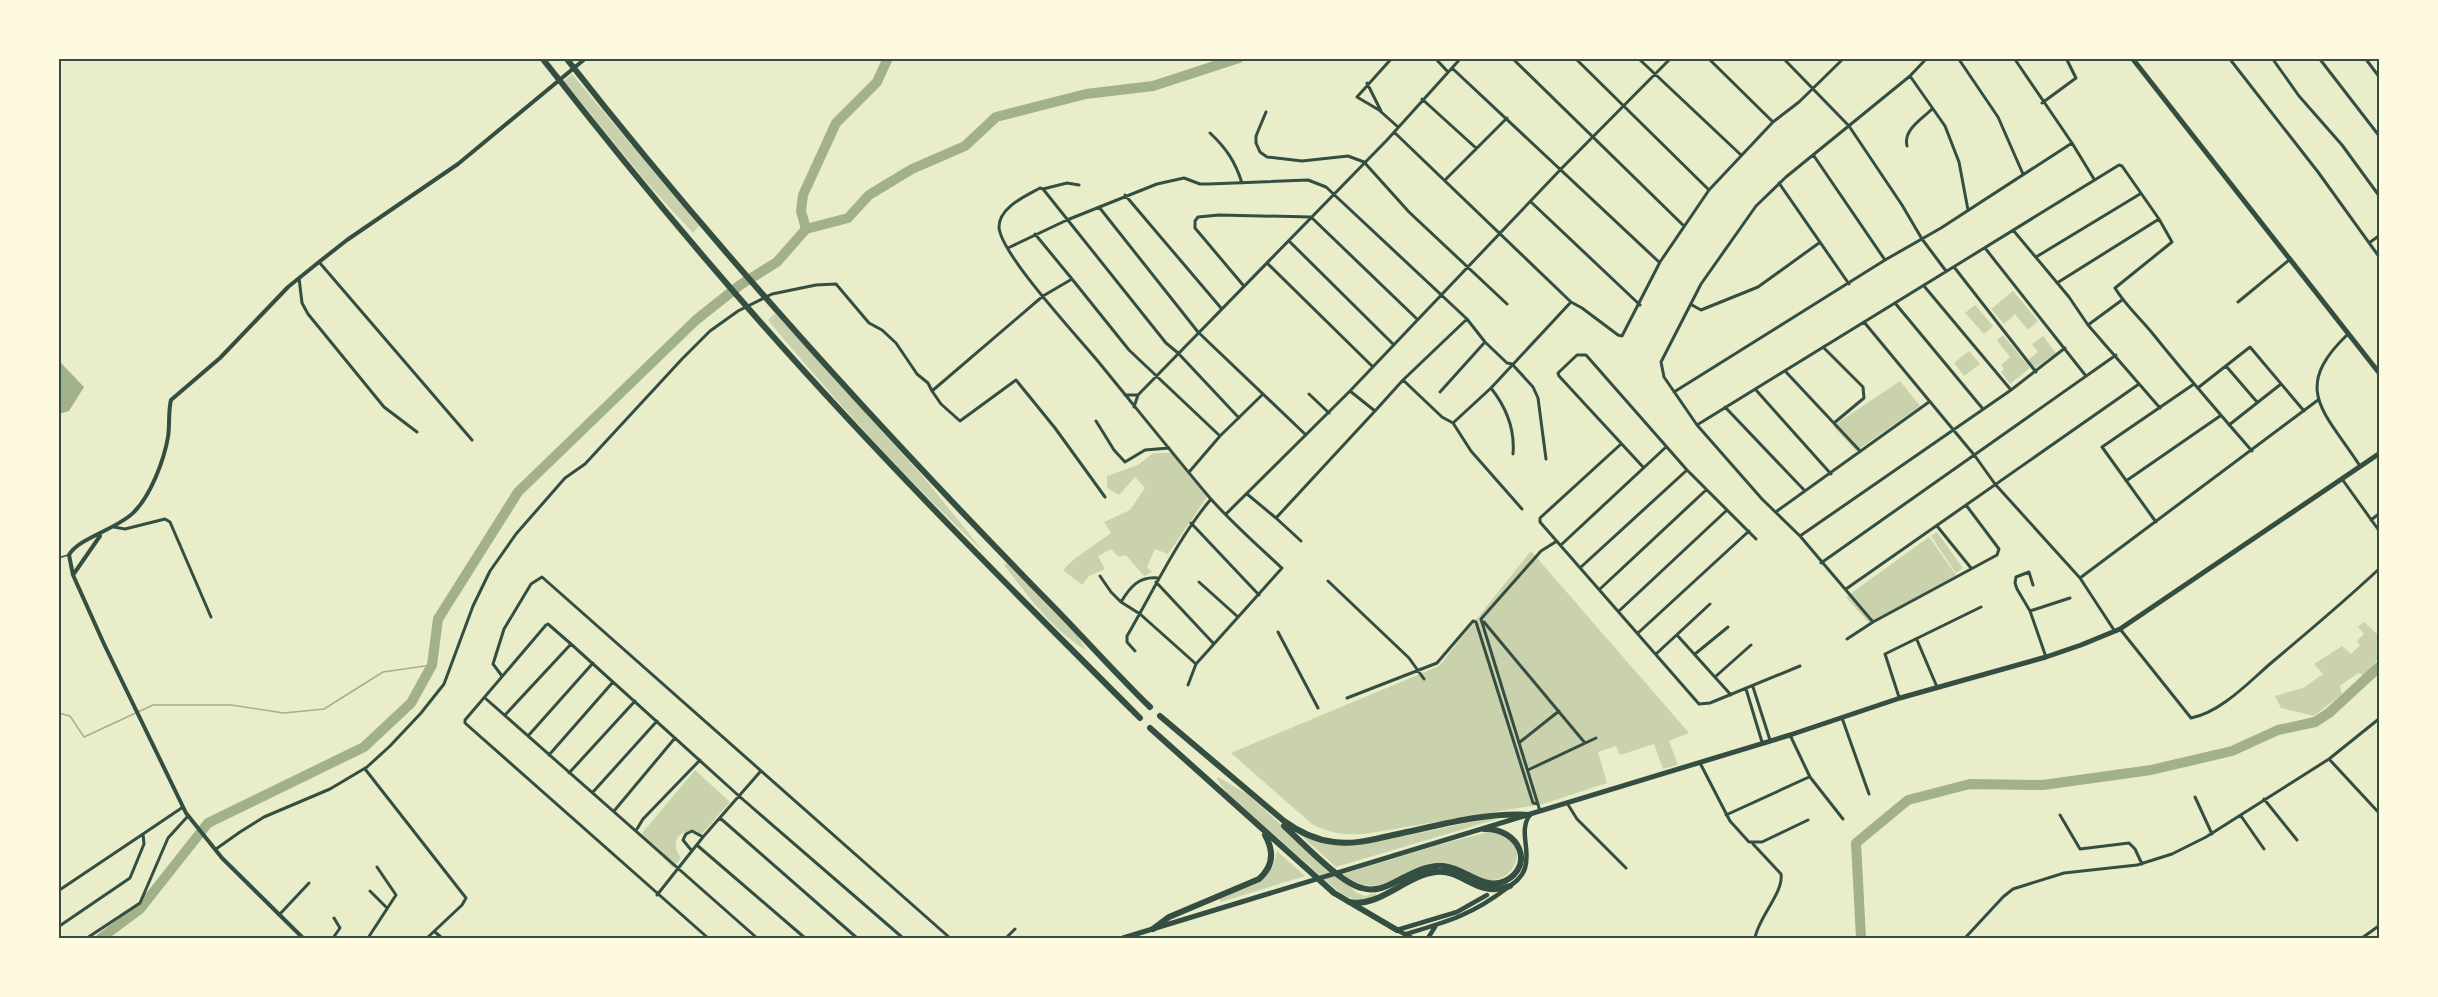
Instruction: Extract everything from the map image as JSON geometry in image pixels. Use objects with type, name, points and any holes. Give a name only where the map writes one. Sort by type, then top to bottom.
[{"type":"highway","points":[[542,58],[762,324],[948,524],[1140,718]]},
{"type":"highway","points":[[566,58],[630,140],[776,310],[951,502],[1150,707]]},
{"type":"highway","points":[[1160,716],[1348,882],[1369,890],[1382,888],[1425,868],[1441,865],[1487,883],[1504,881],[1517,868],[1520,856],[1519,846],[1507,833],[1499,829],[1484,829]]},
{"type":"highway","points":[[1150,728],[1334,893],[1397,930]]},
{"type":"highway","points":[[1264,806],[1303,833],[1323,840],[1345,843],[1362,842],[1478,818],[1508,814],[1530,815]]},
{"type":"highway","points":[[1153,929],[1169,917],[1259,879],[1268,868],[1272,855],[1269,842],[1261,829]]},
{"type":"highway","points":[[1346,901],[1357,903],[1367,901],[1424,875],[1438,872],[1450,874],[1485,890],[1498,890],[1510,886]]},
{"type":"main road","points":[[2132,58],[2379,374]]},
{"type":"main road","points":[[1122,939],[1790,735],[1937,687],[2046,657],[2118,630],[2379,453]]},
{"type":"main road","points":[[1406,934],[1473,912],[1519,879],[1525,869],[1524,829],[1530,815]]},
{"type":"main road","points":[[1397,930],[1457,912],[1488,895]]},
{"type":"main road","points":[[1428,939],[1437,925]]},
{"type":"main road","points":[[1397,930],[1412,939]]},
{"type":"street","points":[[303,939],[216,849],[188,816],[139,718],[74,575],[69,555],[72,549],[81,543],[114,527],[134,512],[160,470],[168,435],[171,399],[220,358],[299,278],[347,240],[458,164],[586,58]]},
{"type":"street","points":[[1392,58],[1367,83],[1357,97],[1382,112],[1398,127]]},
{"type":"street","points":[[1435,58],[1448,72]]},
{"type":"street","points":[[1134,407],[1138,394],[1394,132],[1461,58]]},
{"type":"street","points":[[1512,58],[1683,226]]},
{"type":"street","points":[[1575,58],[1708,190]]},
{"type":"street","points":[[1638,58],[1741,155]]},
{"type":"street","points":[[1226,514],[1329,413],[1561,169],[1671,58]]},
{"type":"street","points":[[1707,58],[1773,122]]},
{"type":"street","points":[[1783,58],[1849,126],[1946,271]]},
{"type":"street","points":[[1394,132],[1571,302],[1622,336],[1640,305],[1660,262],[1708,190],[1773,122],[1799,102],[1844,58]]},
{"type":"street","points":[[1873,622],[1800,536],[1777,511],[1762,499],[1696,425],[1664,377],[1661,362],[1701,284],[1756,206],[1779,183],[1910,76],[1927,58]]},
{"type":"street","points":[[1958,58],[1998,117],[2023,174]]},
{"type":"street","points":[[2014,58],[2094,179]]},
{"type":"street","points":[[2042,103],[2076,78],[2066,58]]},
{"type":"street","points":[[2272,58],[2299,96],[2342,145],[2379,197]]},
{"type":"street","points":[[2319,58],[2379,137]]},
{"type":"street","points":[[2365,58],[2379,78]]},
{"type":"street","points":[[2230,59],[2318,172],[2379,258]]},
{"type":"street","points":[[1452,68],[1660,262]]},
{"type":"street","points":[[1910,76],[1945,126],[1952,142],[1959,162],[1968,210]]},
{"type":"street","points":[[1367,83],[1382,112]]},
{"type":"street","points":[[1422,99],[1476,148]]},
{"type":"street","points":[[1907,146],[1905,138],[1908,132],[1932,109]]},
{"type":"street","points":[[1266,112],[1256,136],[1260,152],[1266,157],[1302,161],[1348,156],[1364,162],[1409,212],[1507,304]]},
{"type":"street","points":[[1444,180],[1507,118]]},
{"type":"street","points":[[1210,133],[1227,148],[1237,165],[1242,183]]},
{"type":"street","points":[[1674,393],[2072,143]]},
{"type":"street","points":[[1814,156],[1885,260]]},
{"type":"street","points":[[1696,425],[1786,372],[1822,347],[2119,165],[2122,166],[2159,219],[2171,238],[2172,244],[2115,288],[2122,300],[2252,451]]},
{"type":"street","points":[[1008,248],[1125,195],[1184,178],[1200,184],[1308,180],[1326,187],[1467,319],[1485,342],[1507,363],[1512,364],[1533,387],[1538,399],[1546,459]]},
{"type":"street","points":[[1078,185],[1067,183],[1040,188],[1020,199],[1004,213],[999,228],[1008,248],[1042,296],[1211,499],[1282,568],[1196,664],[1188,685]]},
{"type":"street","points":[[1779,183],[1849,284]]},
{"type":"street","points":[[1043,189],[1166,344],[1178,353],[1239,418]]},
{"type":"street","points":[[2036,257],[2140,194]]},
{"type":"street","points":[[1125,195],[1221,308]]},
{"type":"street","points":[[1531,202],[1640,305]]},
{"type":"street","points":[[1099,207],[1198,332],[1306,435]]},
{"type":"street","points":[[1243,285],[1195,228],[1195,220],[1219,215],[1311,217],[1417,319]]},
{"type":"street","points":[[2057,282],[2159,219]]},
{"type":"street","points":[[2013,230],[2057,282],[2088,325],[2160,408]]},
{"type":"street","points":[[1035,234],[1129,350],[1220,436]]},
{"type":"street","points":[[2369,243],[2379,235]]},
{"type":"street","points":[[1289,241],[1394,345]]},
{"type":"street","points":[[1692,305],[1701,310],[1758,287],[1820,243]]},
{"type":"street","points":[[1984,248],[2086,376]]},
{"type":"street","points":[[2238,302],[2289,260]]},
{"type":"street","points":[[319,262],[472,440]]},
{"type":"street","points":[[1266,263],[1373,367]]},
{"type":"street","points":[[1954,267],[2036,372]]},
{"type":"street","points":[[299,278],[302,303],[308,314],[384,407],[417,432]]},
{"type":"street","points":[[932,391],[1042,296],[1072,279]]},
{"type":"street","points":[[216,849],[264,817],[330,789],[365,769],[421,713],[444,684],[481,589],[490,571],[516,534],[566,478],[585,464],[681,359],[710,331],[738,311],[772,294],[816,285],[836,284],[869,323],[882,330],[896,344],[917,374],[928,383],[941,404],[960,421],[1016,380],[1106,497]]},
{"type":"street","points":[[1923,286],[2011,390]]},
{"type":"street","points":[[2088,325],[2122,300]]},
{"type":"street","points":[[1453,423],[1491,388],[1571,302]]},
{"type":"street","points":[[1895,303],[1983,409]]},
{"type":"street","points":[[1276,518],[1403,380],[1467,319]]},
{"type":"street","points":[[1864,322],[1975,456],[1995,484],[2080,578],[2118,630],[2191,718],[2198,717],[2219,705],[2268,666],[2341,604],[2379,568]]},
{"type":"street","points":[[2348,334],[2331,350],[2320,370],[2316,385],[2318,400],[2361,466]]},
{"type":"street","points":[[1440,392],[1485,342]]},
{"type":"street","points":[[1822,347],[1864,391],[1864,398],[1834,423]]},
{"type":"street","points":[[2198,388],[2250,347],[2304,411]]},
{"type":"street","points":[[1800,536],[2011,390],[2065,348]]},
{"type":"street","points":[[1643,467],[1558,374],[1578,355],[1586,355],[1687,470],[1756,539]]},
{"type":"street","points":[[1821,563],[2115,355]]},
{"type":"street","points":[[2226,366],[2257,402]]},
{"type":"street","points":[[1786,372],[1860,451]]},
{"type":"street","points":[[1403,380],[1442,417],[1453,423],[1471,451],[1522,508]]},
{"type":"street","points":[[1846,589],[2139,384]]},
{"type":"street","points":[[2156,522],[2102,447],[2194,384]]},
{"type":"street","points":[[2229,425],[2281,384]]},
{"type":"street","points":[[1491,388],[1504,403],[1513,438],[1513,454]]},
{"type":"street","points":[[1756,390],[1831,474]]},
{"type":"street","points":[[1350,391],[1375,411]]},
{"type":"street","points":[[1125,394],[1138,394]]},
{"type":"street","points":[[1190,472],[1220,436],[1263,394]]},
{"type":"street","points":[[1309,394],[1329,413]]},
{"type":"street","points":[[2080,578],[2318,400]]},
{"type":"street","points":[[1777,511],[1929,402]]},
{"type":"street","points":[[1725,407],[1805,491]]},
{"type":"street","points":[[2126,481],[2220,416]]},
{"type":"street","points":[[1096,421],[1114,450],[1125,462],[1145,450],[1169,448]]},
{"type":"street","points":[[1621,444],[1540,518],[1540,522],[1699,704],[1710,703],[1753,687],[1800,666]]},
{"type":"street","points":[[1561,544],[1666,447]]},
{"type":"street","points":[[1581,567],[1687,470]]},
{"type":"street","points":[[2342,479],[2379,532]]},
{"type":"street","points":[[1600,589],[1706,490]]},
{"type":"street","points":[[1247,494],[1301,541]]},
{"type":"street","points":[[1135,651],[1126,639],[1191,523],[1211,499]]},
{"type":"street","points":[[1847,639],[1873,622],[1997,555],[1999,551],[1966,505]]},
{"type":"street","points":[[1618,611],[1727,510]]},
{"type":"street","points":[[2372,520],[2379,513]]},
{"type":"street","points":[[114,527],[125,529],[165,519],[170,522],[211,617]]},
{"type":"street","points":[[1191,523],[1259,595]]},
{"type":"street","points":[[1936,526],[1971,568]]},
{"type":"street","points":[[1638,633],[1749,531]]},
{"type":"street","points":[[74,575],[100,535]]},
{"type":"street","points":[[1481,619],[1541,551],[1557,541]]},
{"type":"street","points":[[2033,585],[2029,572],[2016,577],[2014,583],[2030,610],[2046,657]]},
{"type":"street","points":[[1100,576],[1121,602],[1140,614],[1196,664]]},
{"type":"street","points":[[502,676],[493,664],[504,629],[531,584],[542,577],[950,939]]},
{"type":"street","points":[[1121,602],[1133,585],[1140,580],[1157,580],[1214,644]]},
{"type":"street","points":[[1328,581],[1420,671],[1424,679]]},
{"type":"street","points":[[1199,582],[1238,616]]},
{"type":"street","points":[[2030,610],[2070,598]]},
{"type":"street","points":[[1656,654],[1710,604]]},
{"type":"street","points":[[1900,699],[1885,654],[1981,607]]},
{"type":"street","points":[[1481,619],[1585,743]]},
{"type":"street","points":[[1481,619],[1540,812]]},
{"type":"street","points":[[1347,698],[1437,663],[1473,621],[1476,622],[1533,803],[1538,804]]},
{"type":"street","points":[[708,939],[465,723],[465,720],[546,625],[548,624],[593,663],[739,796],[903,939]]},
{"type":"street","points":[[1695,654],[1728,627]]},
{"type":"street","points":[[1278,632],[1318,708]]},
{"type":"street","points":[[1677,635],[1731,695]]},
{"type":"street","points":[[1917,640],[1937,687]]},
{"type":"street","points":[[505,716],[571,644]]},
{"type":"street","points":[[1715,677],[1751,645]]},
{"type":"street","points":[[528,736],[593,663]]},
{"type":"street","points":[[549,755],[613,682]]},
{"type":"street","points":[[1753,687],[1770,740]]},
{"type":"street","points":[[1746,689],[1762,743]]},
{"type":"street","points":[[485,698],[757,939]]},
{"type":"street","points":[[569,773],[635,701]]},
{"type":"street","points":[[1751,706],[1758,704]]},
{"type":"street","points":[[1520,742],[1558,711]]},
{"type":"street","points":[[1842,718],[1869,794]]},
{"type":"street","points":[[1965,939],[1995,905],[2013,889],[2064,873],[2142,864],[2172,854],[2212,834],[2329,759],[2379,718]]},
{"type":"street","points":[[1756,722],[1763,720]]},
{"type":"street","points":[[593,792],[657,721]]},
{"type":"street","points":[[1790,735],[1809,777],[1844,819]]},
{"type":"street","points":[[614,811],[675,738]]},
{"type":"street","points":[[1528,770],[1596,738]]},
{"type":"street","points":[[2329,759],[2379,814]]},
{"type":"street","points":[[636,830],[700,760]]},
{"type":"street","points":[[1699,762],[1737,832],[1781,874],[1782,879],[1778,890],[1762,917],[1755,939]]},
{"type":"street","points":[[365,769],[466,898],[462,905],[427,939]]},
{"type":"street","points":[[657,895],[703,837],[760,772]]},
{"type":"street","points":[[1726,815],[1809,777]]},
{"type":"street","points":[[2195,797],[2212,834]]},
{"type":"street","points":[[2264,799],[2297,840]]},
{"type":"street","points":[[1567,803],[1576,819],[1626,868]]},
{"type":"street","points":[[58,891],[183,807]]},
{"type":"street","points":[[2060,815],[2080,849],[2129,843],[2135,849],[2142,864]]},
{"type":"street","points":[[87,939],[140,903],[168,838],[188,816]]},
{"type":"street","points":[[2241,816],[2264,849]]},
{"type":"street","points":[[720,818],[857,939]]},
{"type":"street","points":[[1752,844],[1762,842],[1808,820]]},
{"type":"street","points":[[692,851],[683,840],[686,834],[692,831],[703,837]]},
{"type":"street","points":[[58,927],[129,878],[144,844],[143,834]]},
{"type":"street","points":[[698,845],[806,939]]},
{"type":"street","points":[[368,939],[396,895],[377,867]]},
{"type":"street","points":[[279,915],[309,884]]},
{"type":"street","points":[[370,891],[387,908]]},
{"type":"street","points":[[333,939],[340,928],[334,918]]},
{"type":"street","points":[[2362,939],[2379,925]]},
{"type":"street","points":[[1006,939],[1015,929]]},
{"type":"street","points":[[435,932],[442,939]]},
{"type":"lane","points":[[58,558],[69,555]]},
{"type":"shaded area","points":[[572,74],[699,226],[693,233],[647,183],[564,81]]},
{"type":"shaded area","points":[[2013,291],[2038,321],[2028,330],[2015,314],[2004,324],[1991,309]]},
{"type":"shaded area","points":[[1975,305],[1993,326],[1984,334],[1965,313]]},
{"type":"shaded area","points":[[775,313],[925,479],[983,551],[899,468],[819,380],[768,320]]},
{"type":"shaded area","points":[[2003,335],[2030,368],[2010,384],[2001,372],[2004,369],[2001,365],[2010,357],[1997,340]]},
{"type":"shaded area","points":[[2043,336],[2056,353],[2035,368],[2028,360],[2038,352],[2032,344]]},
{"type":"shaded area","points":[[1969,351],[1980,364],[1964,376],[1954,363]]},
{"type":"shaded area","points":[[59,361],[84,387],[69,411],[59,414]]},
{"type":"shaded area","points":[[1900,381],[1920,406],[1856,451],[1833,426]]},
{"type":"shaded area","points":[[1153,453],[1174,453],[1207,497],[1168,554],[1155,549],[1147,567],[1152,572],[1144,576],[1126,555],[1119,557],[1111,549],[1098,556],[1105,569],[1089,576],[1082,585],[1063,570],[1073,560],[1111,533],[1104,522],[1130,510],[1145,488],[1135,477],[1119,495],[1107,488],[1107,476],[1138,465]]},
{"type":"shaded area","points":[[1937,532],[1963,568],[1956,573],[1931,536]]},
{"type":"shaded area","points":[[1929,537],[1956,575],[1869,623],[1846,597]]},
{"type":"shaded area","points":[[1531,551],[1689,733],[1669,741],[1678,765],[1663,769],[1654,744],[1620,755],[1616,746],[1598,752],[1607,783],[1543,804],[1365,834],[1351,834],[1331,832],[1312,824],[1231,753],[1439,666]]},
{"type":"shaded area","points":[[1007,563],[1074,629],[1086,650],[1062,633],[1041,612],[1004,565]]},
{"type":"shaded area","points":[[2364,622],[2380,637],[2379,657],[2366,676],[2358,673],[2340,686],[2342,694],[2314,716],[2281,708],[2275,696],[2303,688],[2323,674],[2314,664],[2342,646],[2351,654],[2360,645],[2357,641],[2364,634],[2358,627]]},
{"type":"shaded area","points":[[695,770],[730,802],[701,835],[688,832],[679,836],[676,845],[681,858],[673,868],[642,836]]},
{"type":"shaded area","points":[[1218,777],[1247,794],[1357,893],[1365,896],[1376,893],[1377,896],[1357,899],[1339,892],[1227,793],[1217,779]]},
{"type":"shaded area","points":[[1504,817],[1336,867],[1298,833],[1321,840],[1372,841]]},
{"type":"shaded area","points":[[1493,831],[1504,835],[1514,844],[1517,856],[1509,873],[1498,879],[1482,879],[1442,862],[1421,867],[1378,885],[1356,882],[1343,874],[1449,842]]},
{"type":"shaded area","points":[[1277,851],[1305,876],[1221,902],[1219,898],[1262,880],[1273,866]]},
{"type":"waterway","points":[[806,229],[801,211],[803,195],[836,123],[877,82],[888,58]]},
{"type":"waterway","points":[[101,938],[140,909],[208,823],[364,747],[411,703],[432,665],[438,619],[518,492],[696,320],[740,285],[777,262],[806,229],[848,218],[869,195],[912,169],[965,146],[996,117],[1086,94],[1153,86],[1239,58]]},
{"type":"waterway","points":[[58,713],[70,716],[84,737],[153,705],[231,705],[284,713],[324,709],[383,672],[432,665]]},
{"type":"waterway","points":[[1861,938],[1856,843],[1908,800],[1970,784],[2043,785],[2151,770],[2232,751],[2278,730],[2315,722],[2329,713],[2380,666]]}]
